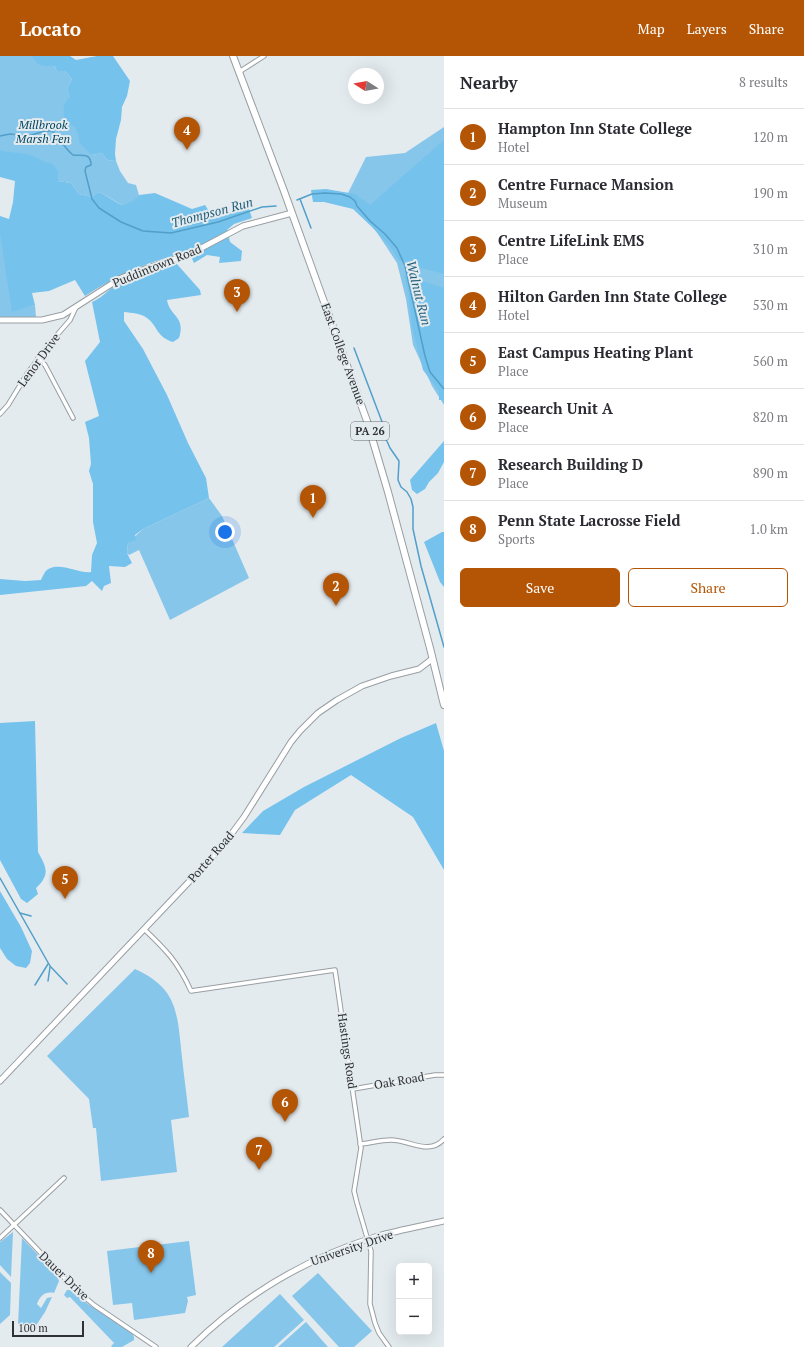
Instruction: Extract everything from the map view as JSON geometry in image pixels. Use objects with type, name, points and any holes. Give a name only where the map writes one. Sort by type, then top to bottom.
[{"type":"main road","name":"East College Avenue","points":[[233,56],[292,213],[367,421],[388,492],[444,705]]},
{"type":"street","points":[[239,72],[264,56]]},
{"type":"street","name":"Puddintown Road","points":[[0,320],[36,320],[63,315],[110,285],[138,271],[192,253],[243,226],[292,213]]},
{"type":"street","name":"Lenor Drive","points":[[0,414],[8,405],[38,358],[60,330],[70,320],[77,306]]},
{"type":"street","points":[[38,358],[45,365],[73,418]]},
{"type":"street","name":"Porter Road","points":[[0,1081],[221,848],[244,817],[291,742],[306,724],[327,706],[348,693],[370,684],[419,669],[432,659]]},
{"type":"street","name":"Hastings Road","points":[[144,929],[176,962],[191,991],[335,970],[360,1144],[361,1154],[356,1174],[355,1193],[356,1203],[368,1240],[371,1256],[370,1304],[379,1333],[389,1347]]},
{"type":"street","name":"Oak Road","points":[[353,1089],[435,1075],[444,1075]]},
{"type":"street","points":[[360,1144],[390,1140],[431,1147],[440,1143],[444,1138]]},
{"type":"street","points":[[0,1238],[64,1178]]},
{"type":"street","name":"Dauer Drive","points":[[0,1210],[74,1289],[156,1347]]},
{"type":"street","name":"University Drive","points":[[191,1347],[225,1316],[274,1281],[299,1267],[327,1254],[382,1235],[444,1221]]},
{"type":"green space","name":"Millbrook Marsh Fen","points":[[0,56],[47,56],[57,71],[65,71],[72,79],[67,89],[92,155],[102,153],[107,160],[116,161],[120,171],[128,183],[136,185],[139,195],[133,202],[122,205],[98,192],[92,197],[79,194],[71,183],[58,181],[58,172],[0,168]]},
{"type":"green space","points":[[444,127],[444,405],[432,386],[413,345],[406,299],[397,263],[374,228],[346,197],[366,157],[405,153]]},
{"type":"green space","points":[[0,227],[20,309],[35,305],[36,317],[0,317]]},
{"type":"green space","points":[[209,498],[222,516],[249,578],[170,620],[139,550],[129,555],[127,553],[128,543],[143,529]]},
{"type":"green space","points":[[135,969],[160,985],[168,994],[173,1004],[179,1028],[189,1117],[171,1120],[177,1172],[101,1181],[96,1128],[93,1128],[89,1099],[47,1056]]},
{"type":"green space","points":[[13,1232],[11,1277],[0,1265],[0,1242]]},
{"type":"green space","points":[[22,1238],[57,1275],[59,1281],[54,1293],[45,1293],[41,1296],[37,1304],[41,1308],[47,1298],[52,1297],[45,1312],[33,1330],[30,1327],[24,1332],[18,1325]]},
{"type":"green space","points":[[189,1241],[196,1295],[187,1297],[188,1301],[185,1313],[134,1320],[132,1303],[113,1305],[107,1251]]},
{"type":"green space","points":[[0,1272],[11,1283],[10,1315],[0,1324]]},
{"type":"green space","points":[[318,1273],[372,1331],[354,1347],[339,1347],[292,1296]]},
{"type":"green space","points":[[67,1290],[72,1291],[88,1304],[132,1333],[134,1340],[122,1347],[112,1347],[111,1346],[114,1343],[70,1297],[67,1298],[64,1295]]},
{"type":"green space","points":[[280,1294],[304,1320],[274,1347],[222,1347]]},
{"type":"green space","points":[[306,1322],[328,1347],[278,1347]]},
{"type":"shaded area","points":[[32,56],[70,56],[76,60],[97,56],[113,56],[130,81],[127,96],[122,107],[121,120],[116,139],[116,161],[107,160],[102,153],[92,155],[79,142],[79,137],[75,127],[65,122],[64,115],[64,105],[70,97],[67,89],[72,79],[65,71],[57,71],[54,66],[43,66],[38,64]]},
{"type":"shaded area","points":[[444,140],[444,274],[422,268],[411,261],[399,261],[392,249],[353,209],[324,202],[313,202],[311,190],[326,189],[355,194],[370,205]]},
{"type":"shaded area","points":[[0,150],[6,152],[23,153],[53,164],[58,172],[58,181],[71,183],[79,194],[92,197],[98,192],[122,205],[133,201],[139,195],[155,193],[192,209],[205,205],[214,219],[249,209],[252,218],[234,224],[227,230],[230,242],[242,251],[241,261],[219,263],[220,257],[207,255],[194,263],[189,252],[175,255],[135,269],[97,288],[85,296],[75,280],[49,291],[32,293],[35,305],[12,312],[0,233],[0,216],[9,219],[13,202],[15,181],[0,177]]},
{"type":"shaded area","points":[[176,263],[200,290],[201,295],[167,300],[171,310],[179,321],[181,331],[179,338],[173,342],[167,340],[160,334],[151,321],[139,314],[124,312],[124,321],[143,349],[167,395],[188,443],[206,478],[209,498],[143,529],[135,535],[136,540],[128,543],[127,553],[132,563],[125,567],[109,566],[111,583],[104,586],[102,591],[92,581],[86,586],[0,595],[0,579],[25,581],[41,580],[49,568],[55,567],[91,572],[92,555],[97,543],[93,522],[93,484],[89,471],[91,464],[89,438],[85,422],[99,416],[85,361],[100,342],[92,302],[124,280]]},
{"type":"shaded area","points":[[404,275],[444,288],[444,400],[439,400],[439,391],[423,370],[412,327],[408,290]]},
{"type":"shaded area","points":[[444,441],[444,462],[438,473],[429,482],[425,489],[417,494],[412,490],[410,480]]},
{"type":"shaded area","points":[[444,532],[444,587],[440,582],[424,542]]},
{"type":"shaded area","points":[[35,721],[38,852],[46,871],[43,879],[36,888],[38,894],[27,903],[21,899],[0,860],[0,723]]},
{"type":"shaded area","points":[[436,723],[444,751],[444,870],[413,817],[351,775],[295,810],[280,835],[242,833],[263,811],[304,787],[401,738]]},
{"type":"shaded area","points":[[0,891],[21,927],[32,951],[30,963],[26,968],[16,966],[7,959],[0,948]]},
{"type":"waterway","name":"Thompson Run","points":[[0,136],[10,134],[28,136],[45,131],[52,131],[73,155],[87,156],[91,161],[91,165],[86,167],[85,171],[92,199],[99,208],[121,222],[143,231],[171,233],[218,222],[262,207],[276,206]]},
{"type":"waterway","name":"Walnut Run","points":[[297,200],[312,194],[325,193],[341,194],[350,197],[355,201],[357,206],[370,221],[385,234],[397,248],[405,266],[430,372],[444,389]]},
{"type":"waterway","points":[[300,199],[311,228]]},
{"type":"waterway","name":"Thompson Run","points":[[354,348],[384,427],[386,439],[399,461],[398,480],[401,487],[407,492],[411,499],[413,507],[413,529],[421,566],[444,647]]},
{"type":"waterway","points":[[0,878],[50,966],[67,984]]},
{"type":"waterway","points":[[20,913],[31,916]]},
{"type":"waterway","points":[[35,985],[48,964]]},
{"type":"waterway","points":[[48,981],[50,967]]},
{"type":"place","name":"Hilton Garden Inn State College","points":[[187,150]]},
{"type":"place","name":"Centre LifeLink EMS","points":[[237,312]]},
{"type":"place","name":"Hampton Inn State College","points":[[313,518]]},
{"type":"place","name":"Centre Furnace Mansion","points":[[336,606]]},
{"type":"place","name":"East Campus Heating Plant","points":[[65,899]]},
{"type":"place","name":"Research Unit A","points":[[285,1122]]},
{"type":"place","name":"Research Building D","points":[[259,1170]]},
{"type":"place","name":"Penn State Lacrosse Field","points":[[151,1273]]}]
